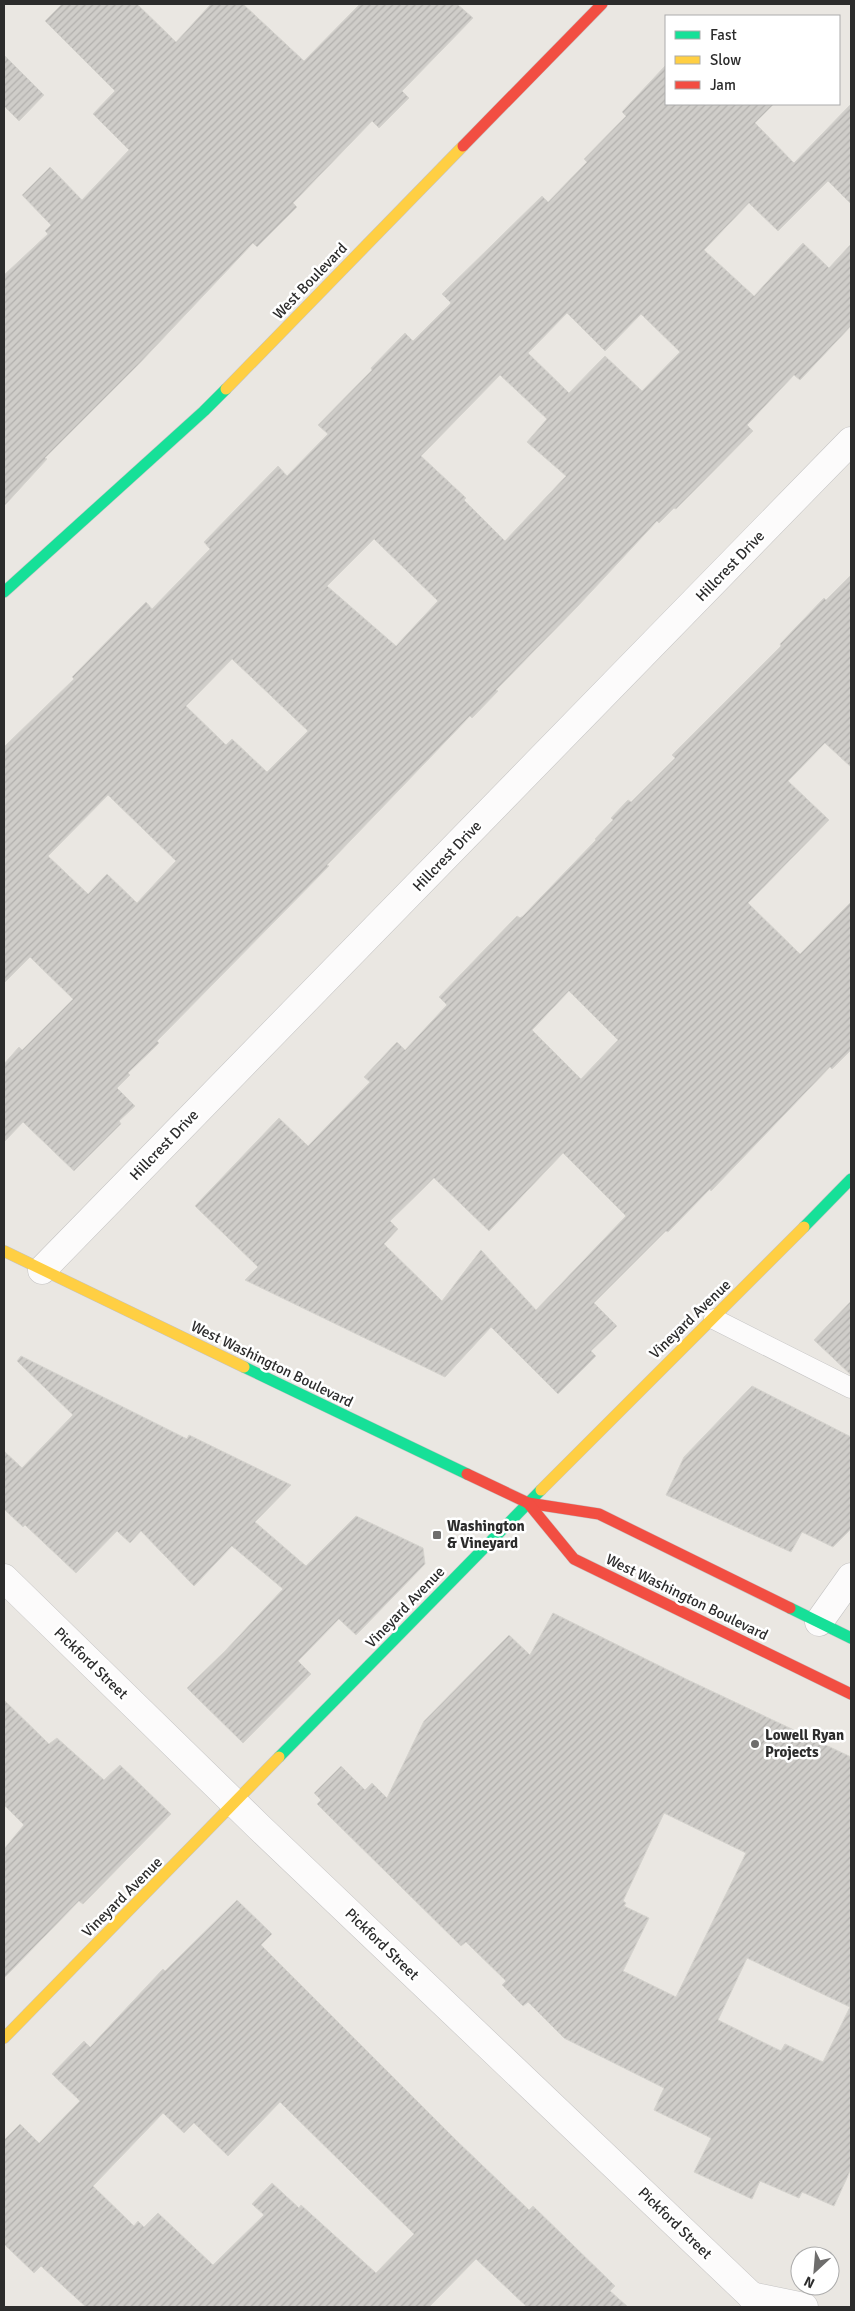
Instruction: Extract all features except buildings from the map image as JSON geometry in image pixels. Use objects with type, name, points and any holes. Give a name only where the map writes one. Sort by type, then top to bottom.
[{"type":"street","name":"West Boulevard","points":[[4,592],[204,410],[602,4]]},
{"type":"street","name":"Hillcrest Drive","points":[[42,1270],[851,441]]},
{"type":"street","name":"West Boulevard","points":[[4,600],[30,570]]},
{"type":"street","name":"Vineyard Avenue","points":[[4,2038],[649,1380],[714,1319],[851,1178]]},
{"type":"street","name":"West Washington Boulevard","points":[[4,1251],[528,1503],[598,1514],[851,1638]]},
{"type":"street","name":"West Washington Boulevard","points":[[528,1503],[574,1559],[851,1694]]},
{"type":"street","points":[[820,1622],[851,1577]]},
{"type":"street","name":"Pickford Street","points":[[4,1578],[235,1803],[757,2302]]},
{"type":"street","points":[[757,2302],[804,2307]]},
{"type":"lane","points":[[714,1319],[851,1388]]},
{"type":"traffic: fast","points":[[4,592],[226,389]]},
{"type":"traffic: fast","points":[[804,1227],[851,1179]]},
{"type":"traffic: fast","points":[[244,1367],[467,1474]]},
{"type":"traffic: fast","points":[[279,1757],[541,1490]]},
{"type":"traffic: fast","points":[[790,1608],[851,1638]]},
{"type":"traffic: slow","points":[[226,389],[463,146]]},
{"type":"traffic: slow","points":[[541,1490],[804,1227]]},
{"type":"traffic: slow","points":[[4,1251],[244,1367]]},
{"type":"traffic: slow","points":[[4,2038],[279,1757]]},
{"type":"traffic: jam","points":[[463,146],[602,4]]},
{"type":"traffic: jam","points":[[467,1474],[528,1503],[599,1514],[790,1608]]},
{"type":"traffic: jam","points":[[528,1503],[574,1559],[851,1694]]},
{"type":"place","name":"Washington & Vineyard","points":[[437,1535]]},
{"type":"place","name":"Lowell Ryan Projects","points":[[755,1744]]}]
